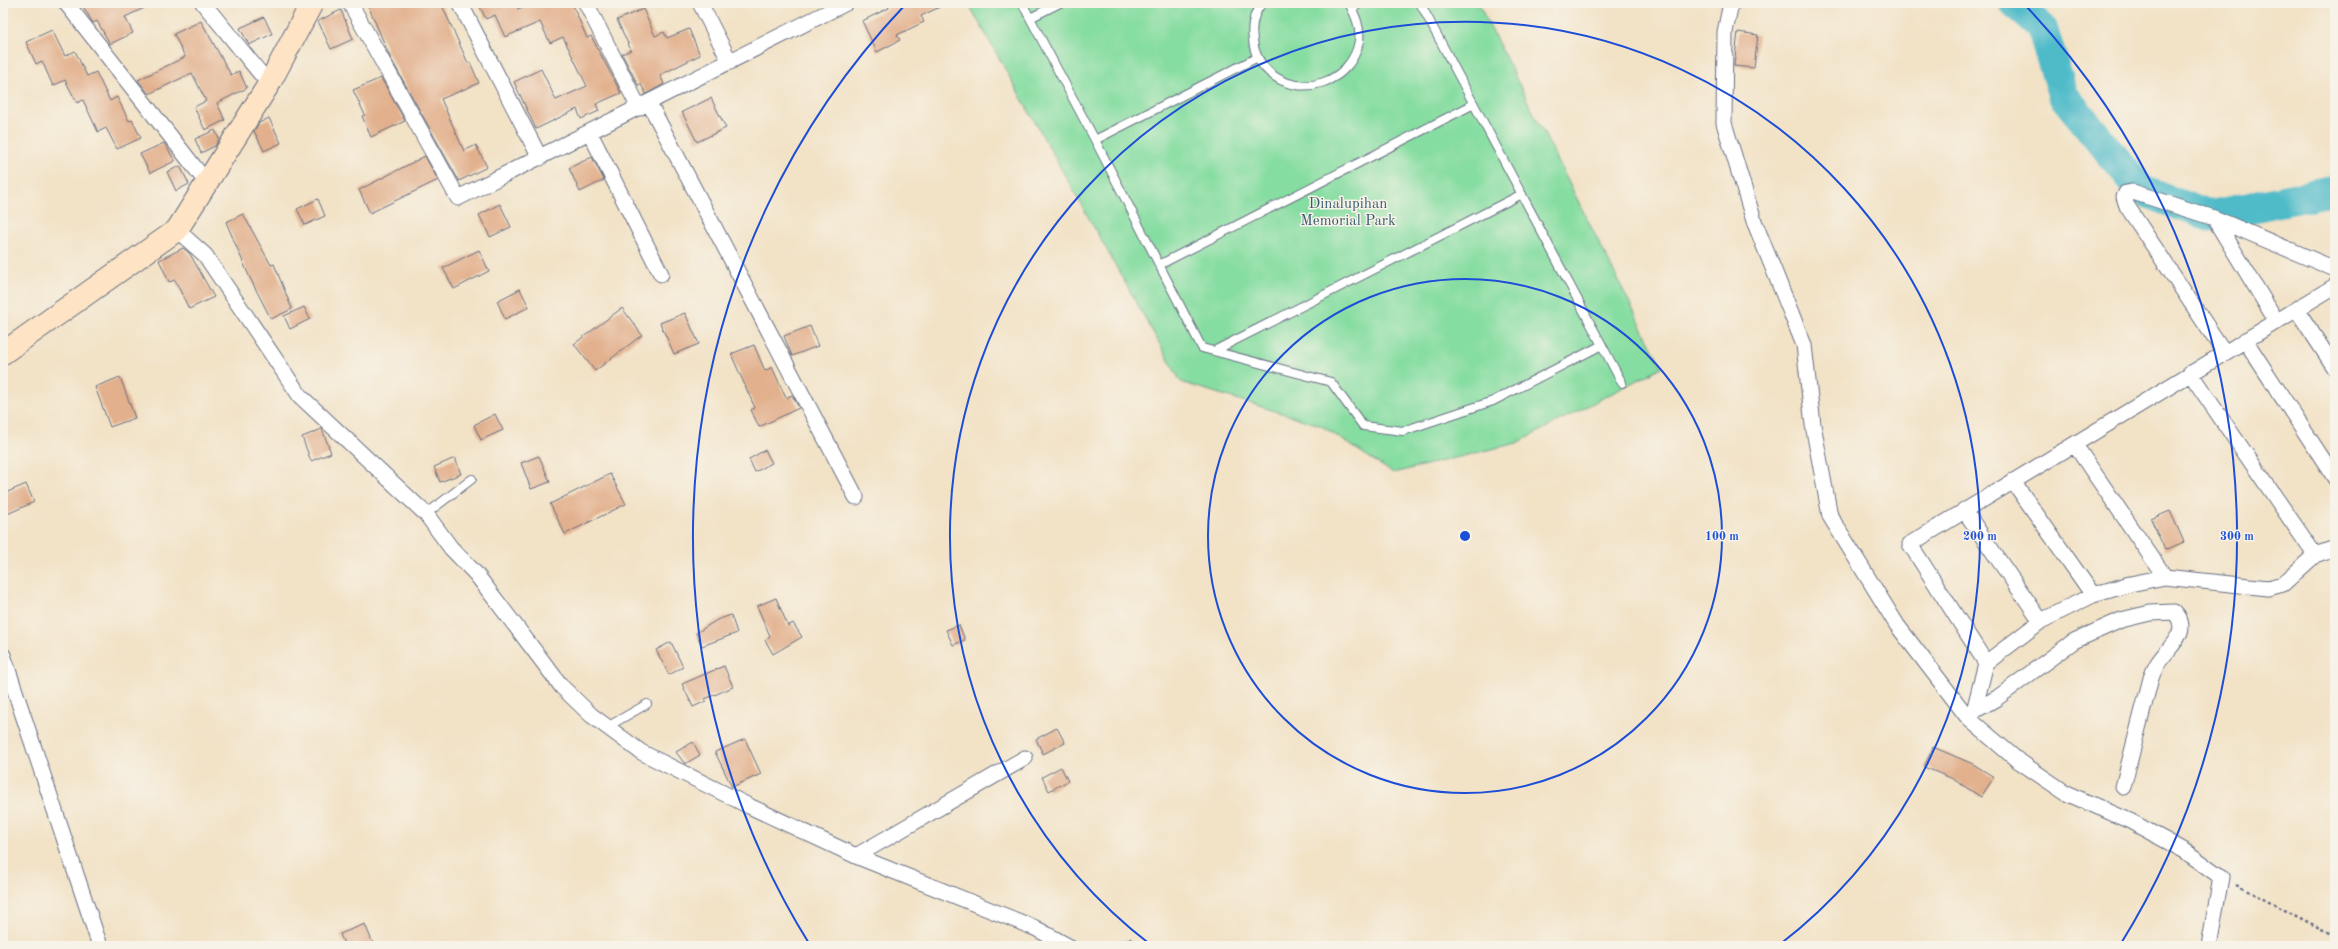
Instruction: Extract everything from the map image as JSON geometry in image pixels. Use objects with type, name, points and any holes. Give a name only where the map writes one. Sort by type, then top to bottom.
[{"type":"street","points":[[66,3],[207,183]]},
{"type":"street","points":[[203,3],[269,84]]},
{"type":"street","points":[[3,354],[177,230],[269,84],[312,3]]},
{"type":"street","points":[[350,3],[458,198],[846,3]]},
{"type":"street","points":[[460,3],[540,158]]},
{"type":"street","points":[[586,3],[644,105],[856,497]]},
{"type":"street","points":[[700,3],[730,62]]},
{"type":"street","points":[[1731,3],[1725,32],[1724,123],[1754,221],[1804,346],[1813,425],[1830,516],[1897,625],[1971,715],[2016,759],[2066,793],[2130,821],[2185,851],[2221,877],[2209,946]]},
{"type":"street","points":[[590,132],[661,274]]},
{"type":"street","points":[[2224,352],[2127,206],[2124,197],[2126,193],[2133,192],[2214,218],[2335,269]]},
{"type":"street","points":[[2214,218],[2277,322]]},
{"type":"street","points":[[177,230],[205,255],[300,396],[426,514],[451,548],[476,574],[562,687],[591,715],[641,752],[856,856],[1035,928],[1068,946]]},
{"type":"street","points":[[1986,663],[1910,544],[2335,286]]},
{"type":"street","points":[[2297,310],[2335,368]]},
{"type":"street","points":[[2245,340],[2335,478]]},
{"type":"street","points":[[2190,373],[2315,555]]},
{"type":"street","points":[[2075,445],[2165,577]]},
{"type":"street","points":[[2013,481],[2093,595]]},
{"type":"street","points":[[1964,510],[2041,621]]},
{"type":"street","points":[[1971,715],[1986,663],[2041,621],[2093,595],[2130,584],[2165,577],[2268,588],[2283,584],[2315,555],[2335,548]]},
{"type":"street","points":[[1971,715],[1997,698],[2074,641],[2121,620],[2150,613],[2174,612],[2180,618],[2182,628],[2180,635],[2158,664],[2151,678],[2123,787]]},
{"type":"street","points":[[3,656],[100,946]]},
{"type":"street","points":[[856,856],[1025,758]]},
{"type":"lane","points":[[1022,3],[1096,140],[1202,348],[1331,382],[1363,426],[1403,431],[1493,401],[1602,345]]},
{"type":"lane","points":[[1030,18],[1060,3]]},
{"type":"lane","points":[[1262,3],[1258,9],[1252,28],[1253,48],[1262,65],[1276,78],[1294,86],[1314,86],[1335,78],[1351,62],[1359,40],[1357,18],[1350,5],[1361,3]]},
{"type":"lane","points":[[1420,3],[1622,383]]},
{"type":"lane","points":[[1096,140],[1258,57]]},
{"type":"lane","points":[[1159,264],[1474,104]]},
{"type":"lane","points":[[1214,352],[1522,194]]},
{"type":"lane","points":[[426,514],[472,479]]},
{"type":"lane","points":[[607,727],[647,704]]},
{"type":"path","points":[[2221,877],[2335,936]]},
{"type":"green space","name":"Dinalupihan Memorial Park","points":[[968,3],[1478,3],[1662,367],[1517,443],[1393,473],[1320,425],[1181,382]]},
{"type":"building","points":[[81,3],[155,3],[125,17],[133,33],[110,44],[97,21],[93,23]]},
{"type":"building","points":[[367,3],[441,3],[468,63],[470,62],[479,83],[441,99],[464,151],[476,145],[487,167],[459,181],[390,57]]},
{"type":"building","points":[[478,3],[519,3],[516,5],[518,9],[532,3],[572,3],[587,38],[591,36],[621,93],[596,104],[599,111],[581,119],[577,109],[536,129],[514,82],[541,69],[556,100],[587,86],[563,37],[550,43],[540,22],[505,37],[495,15],[486,19]]},
{"type":"building","points":[[887,3],[948,3],[921,16],[924,22],[897,35],[900,40],[877,52],[862,21],[889,8]]},
{"type":"building","points":[[643,9],[655,36],[664,32],[667,38],[689,29],[700,55],[660,75],[664,84],[646,94],[641,84],[638,85],[622,54],[631,50],[617,20]]},
{"type":"building","points":[[341,10],[353,39],[331,49],[318,21]]},
{"type":"building","points":[[264,17],[272,34],[249,45],[240,28]]},
{"type":"building","points":[[201,21],[231,75],[239,71],[247,88],[217,103],[225,120],[205,130],[194,107],[206,101],[192,73],[149,94],[138,80],[185,57],[174,34]]},
{"type":"building","points":[[52,30],[65,56],[75,51],[87,76],[96,72],[110,101],[117,97],[129,121],[132,120],[141,138],[117,149],[106,128],[98,132],[83,100],[77,103],[65,80],[53,86],[42,61],[36,64],[26,42]]},
{"type":"building","points":[[1738,32],[1758,35],[1754,68],[1734,66]]},
{"type":"building","points":[[381,78],[405,121],[371,137],[362,116],[365,115],[353,90]]},
{"type":"building","points":[[711,98],[726,128],[697,142],[682,112]]},
{"type":"building","points":[[269,118],[281,143],[264,151],[254,131],[259,123]]},
{"type":"building","points":[[215,130],[219,139],[215,146],[201,153],[195,139]]},
{"type":"building","points":[[164,143],[175,161],[150,173],[140,154]]},
{"type":"building","points":[[425,156],[438,180],[370,213],[359,190]]},
{"type":"building","points":[[592,157],[604,180],[580,192],[569,168]]},
{"type":"building","points":[[180,166],[189,184],[176,191],[167,172]]},
{"type":"building","points":[[318,199],[325,216],[305,225],[297,209]]},
{"type":"building","points":[[500,204],[511,227],[490,237],[479,215]]},
{"type":"building","points":[[243,214],[271,265],[274,264],[292,309],[271,319],[249,276],[226,222]]},
{"type":"building","points":[[183,248],[190,254],[214,297],[189,309],[175,280],[169,282],[159,260]]},
{"type":"building","points":[[479,250],[489,271],[454,289],[443,268]]},
{"type":"building","points":[[520,289],[529,307],[505,319],[497,301]]},
{"type":"building","points":[[304,307],[310,319],[290,329],[284,316]]},
{"type":"building","points":[[622,308],[642,335],[595,371],[574,344]]},
{"type":"building","points":[[685,313],[699,344],[674,354],[660,323]]},
{"type":"building","points":[[810,326],[818,346],[792,356],[784,336]]},
{"type":"building","points":[[754,345],[765,371],[772,367],[786,398],[792,395],[799,408],[759,427],[751,410],[755,408],[731,354]]},
{"type":"building","points":[[120,377],[135,418],[110,427],[95,387]]},
{"type":"building","points":[[495,414],[503,430],[481,440],[474,425]]},
{"type":"building","points":[[322,429],[331,453],[311,461],[302,437]]},
{"type":"building","points":[[765,450],[772,463],[755,472],[749,459]]},
{"type":"building","points":[[539,456],[550,482],[531,489],[521,463]]},
{"type":"building","points":[[455,458],[461,474],[440,482],[434,467]]},
{"type":"building","points":[[610,474],[626,504],[565,534],[550,504]]},
{"type":"building","points":[[26,484],[34,502],[3,516],[3,494]]},
{"type":"building","points":[[2170,511],[2184,542],[2165,550],[2151,519]]},
{"type":"building","points":[[776,598],[788,626],[793,623],[802,637],[773,654],[765,640],[770,636],[757,606]]},
{"type":"building","points":[[731,615],[737,633],[702,646],[696,633],[717,620]]},
{"type":"building","points":[[959,625],[965,640],[953,645],[946,630]]},
{"type":"building","points":[[671,642],[683,667],[669,675],[656,650]]},
{"type":"building","points":[[724,666],[733,687],[705,699],[706,701],[693,707],[682,684]]},
{"type":"building","points":[[1057,728],[1065,743],[1043,754],[1036,739]]},
{"type":"building","points":[[745,739],[761,774],[732,787],[715,752]]},
{"type":"building","points":[[693,742],[700,755],[685,764],[676,752]]},
{"type":"building","points":[[1933,747],[1973,764],[1994,777],[1981,797],[1953,779],[1924,767]]},
{"type":"building","points":[[1061,767],[1068,781],[1049,791],[1042,777]]},
{"type":"building","points":[[365,924],[374,946],[345,946],[340,934]]},
{"type":"waterway","points":[[2015,3],[2042,28],[2063,95],[2141,190],[2209,216],[2335,190]]}]
